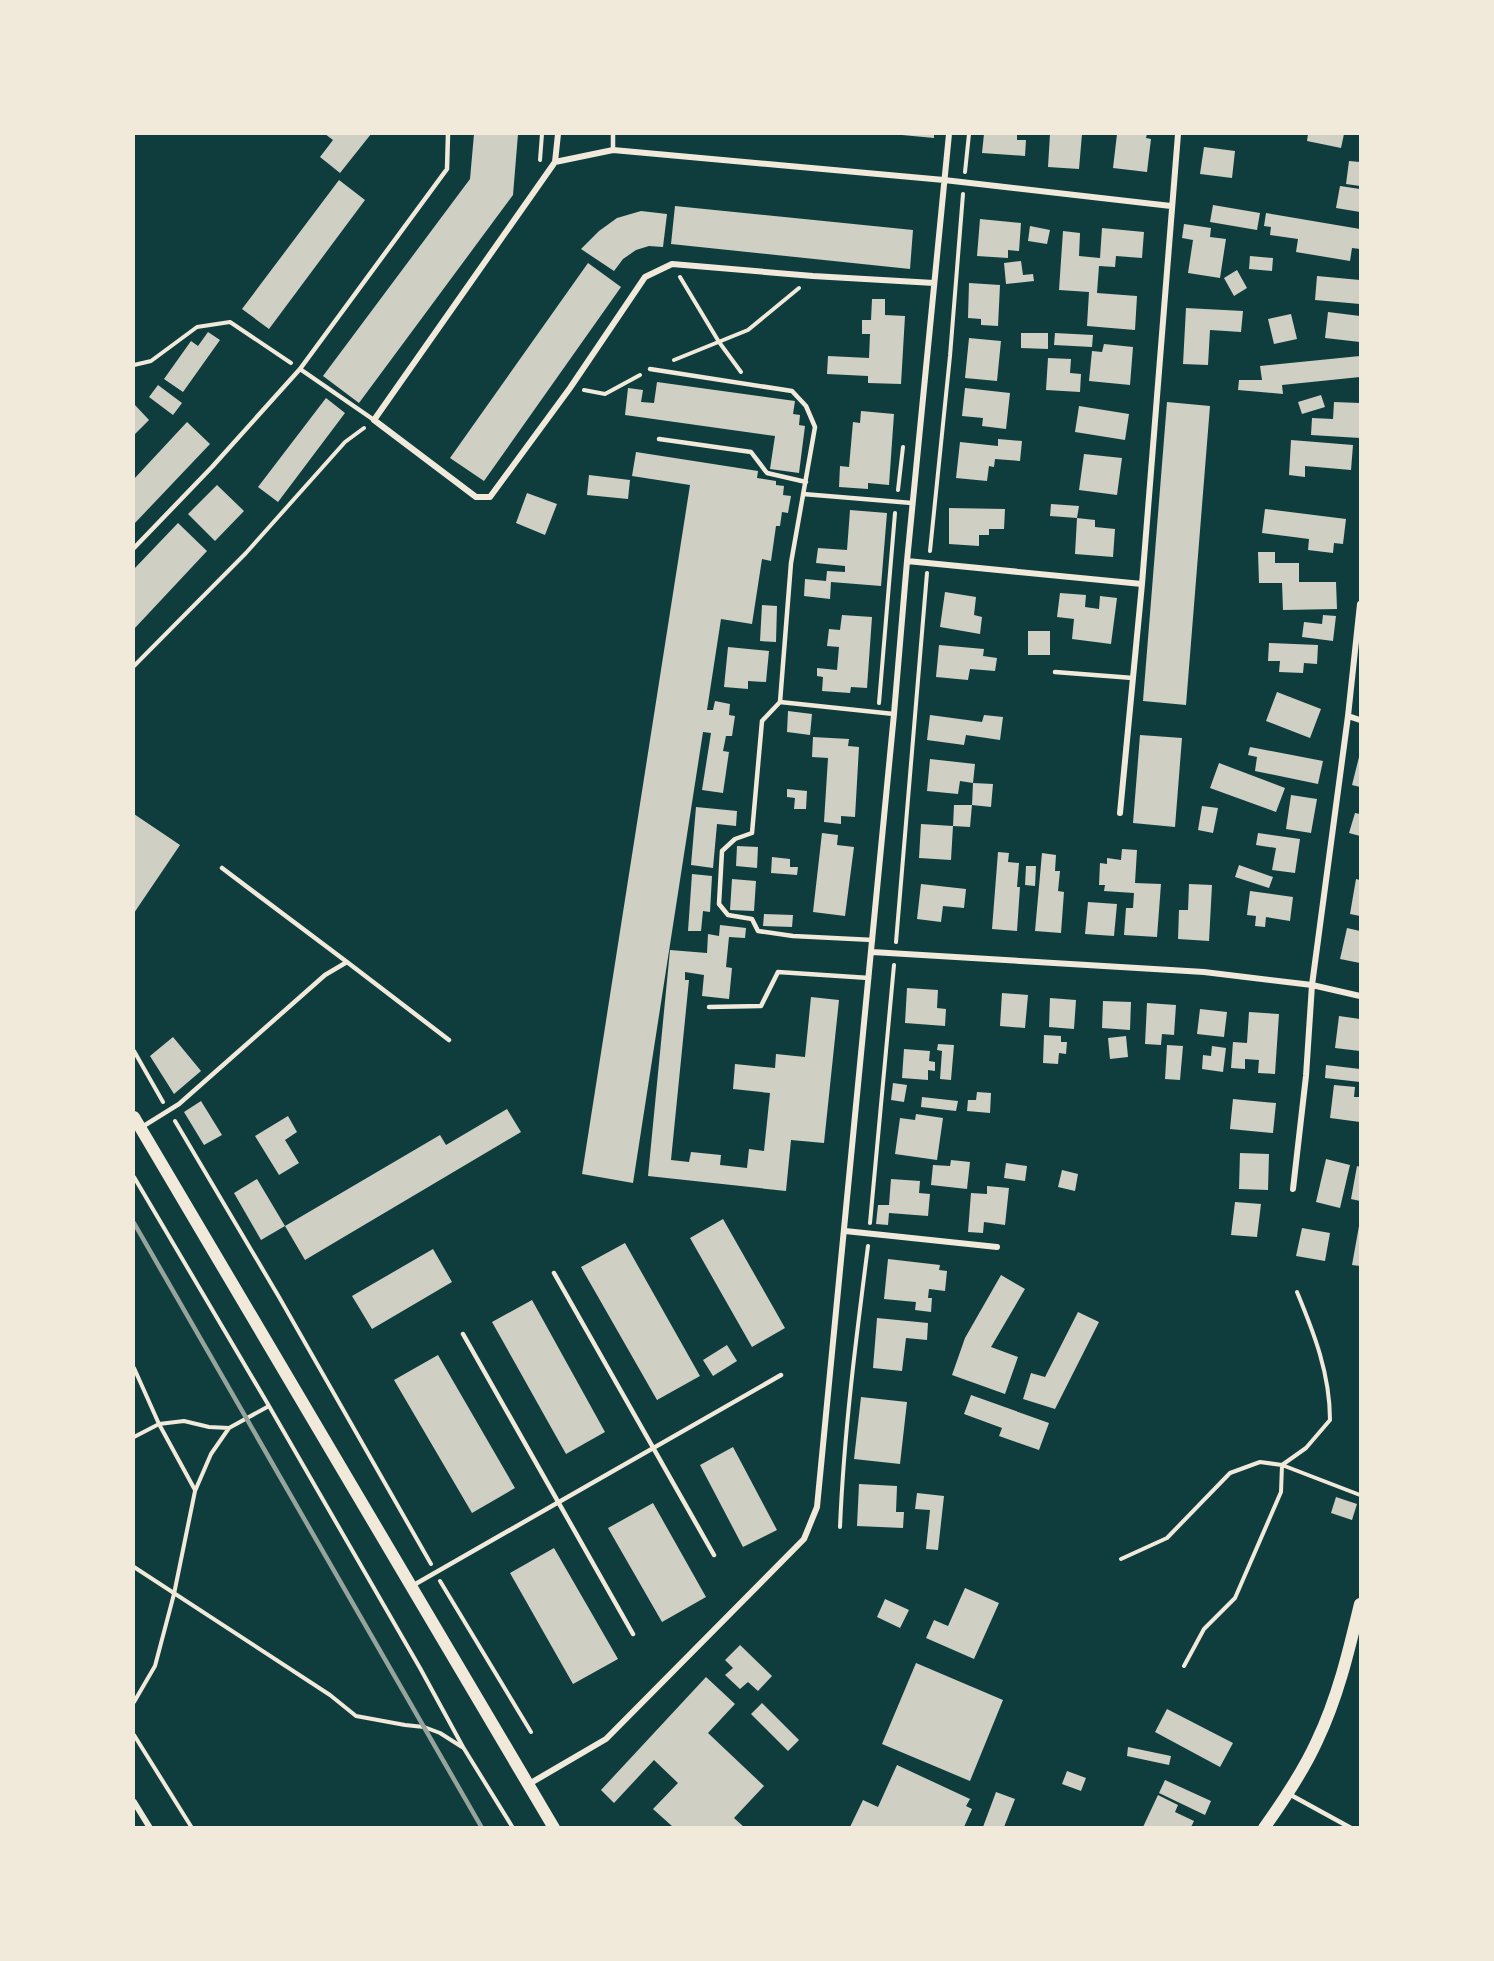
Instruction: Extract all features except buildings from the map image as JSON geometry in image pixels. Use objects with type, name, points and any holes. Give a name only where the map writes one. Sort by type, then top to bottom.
[{"type":"main road","points":[[137,1123],[554,1827]]},
{"type":"main road","points":[[1264,1827],[1289,1794],[1318,1740],[1343,1674],[1360,1604]]},
{"type":"street","points":[[558,134],[555,162],[374,420],[476,496],[490,497],[570,388],[645,277],[672,264],[934,283]]},
{"type":"street","points":[[529,1784],[606,1739],[804,1539],[817,1507],[949,134]]},
{"type":"street","points":[[1120,813],[1142,584],[1178,134]]},
{"type":"street","points":[[555,162],[613,150],[945,180],[1171,206]]},
{"type":"street","points":[[907,561],[1142,584]]},
{"type":"street","points":[[1293,1189],[1306,1076],[1312,985],[1348,717],[1360,604]]},
{"type":"street","points":[[1348,717],[1360,720]]},
{"type":"street","points":[[872,952],[1203,972],[1312,985],[1360,996]]},
{"type":"street","points":[[845,1231],[998,1247]]},
{"type":"street","points":[[134,1802],[150,1827]]},
{"type":"lane","points":[[134,548],[212,467],[300,369],[447,169],[448,134]]},
{"type":"lane","points":[[613,134],[613,150]]},
{"type":"lane","points":[[300,369],[374,420]]},
{"type":"lane","points":[[650,369],[792,391],[806,406],[815,427],[791,563],[780,702],[762,721],[752,833],[735,839],[722,851],[719,904],[728,915],[752,919],[758,931],[793,936],[873,940]]},
{"type":"lane","points":[[659,439],[751,452],[767,473],[806,482]]},
{"type":"lane","points":[[803,494],[912,503]]},
{"type":"lane","points":[[1055,672],[1133,678]]},
{"type":"lane","points":[[780,702],[894,714]]},
{"type":"lane","points":[[222,868],[449,1040]]},
{"type":"lane","points":[[137,1123],[179,1104],[325,975],[347,962]]},
{"type":"lane","points":[[709,1007],[761,1006],[778,972],[869,978]]},
{"type":"lane","points":[[554,1273],[714,1555]]},
{"type":"lane","points":[[463,1334],[633,1634]]},
{"type":"lane","points":[[412,1586],[781,1375]]},
{"type":"lane","points":[[1289,1794],[1351,1827]]},
{"type":"path","points":[[840,1527],[842,1474],[869,1234],[928,563],[950,356],[963,182],[969,134]]},
{"type":"path","points":[[672,264],[718,342],[751,384]]},
{"type":"path","points":[[570,388],[605,394],[650,369],[748,330],[813,276]]},
{"type":"path","points":[[134,366],[151,361],[197,327],[230,322],[300,369]]},
{"type":"path","points":[[134,666],[246,553],[345,442],[374,420]]},
{"type":"path","points":[[134,1051],[291,1317],[436,1574],[531,1732]]},
{"type":"path","points":[[134,1177],[415,1658],[463,1747],[513,1827]]},
{"type":"path","points":[[1282,1465],[1306,1448],[1330,1420],[1330,1396],[1318,1344],[1297,1292]]},
{"type":"path","points":[[134,1368],[159,1424],[195,1491]]},
{"type":"path","points":[[134,1702],[155,1666],[174,1594],[195,1491],[211,1454],[229,1428],[269,1406]]},
{"type":"path","points":[[134,1437],[159,1424],[184,1421],[209,1427],[229,1428]]},
{"type":"path","points":[[1121,1559],[1167,1538],[1230,1473],[1260,1462],[1282,1465],[1360,1495]]},
{"type":"path","points":[[1184,1666],[1204,1629],[1235,1598],[1281,1492],[1282,1465]]},
{"type":"path","points":[[134,1567],[330,1695],[356,1716],[424,1726],[463,1747]]},
{"type":"path","points":[[134,1735],[192,1827]]},
{"type":"railway","points":[[134,1223],[482,1828]]}]
